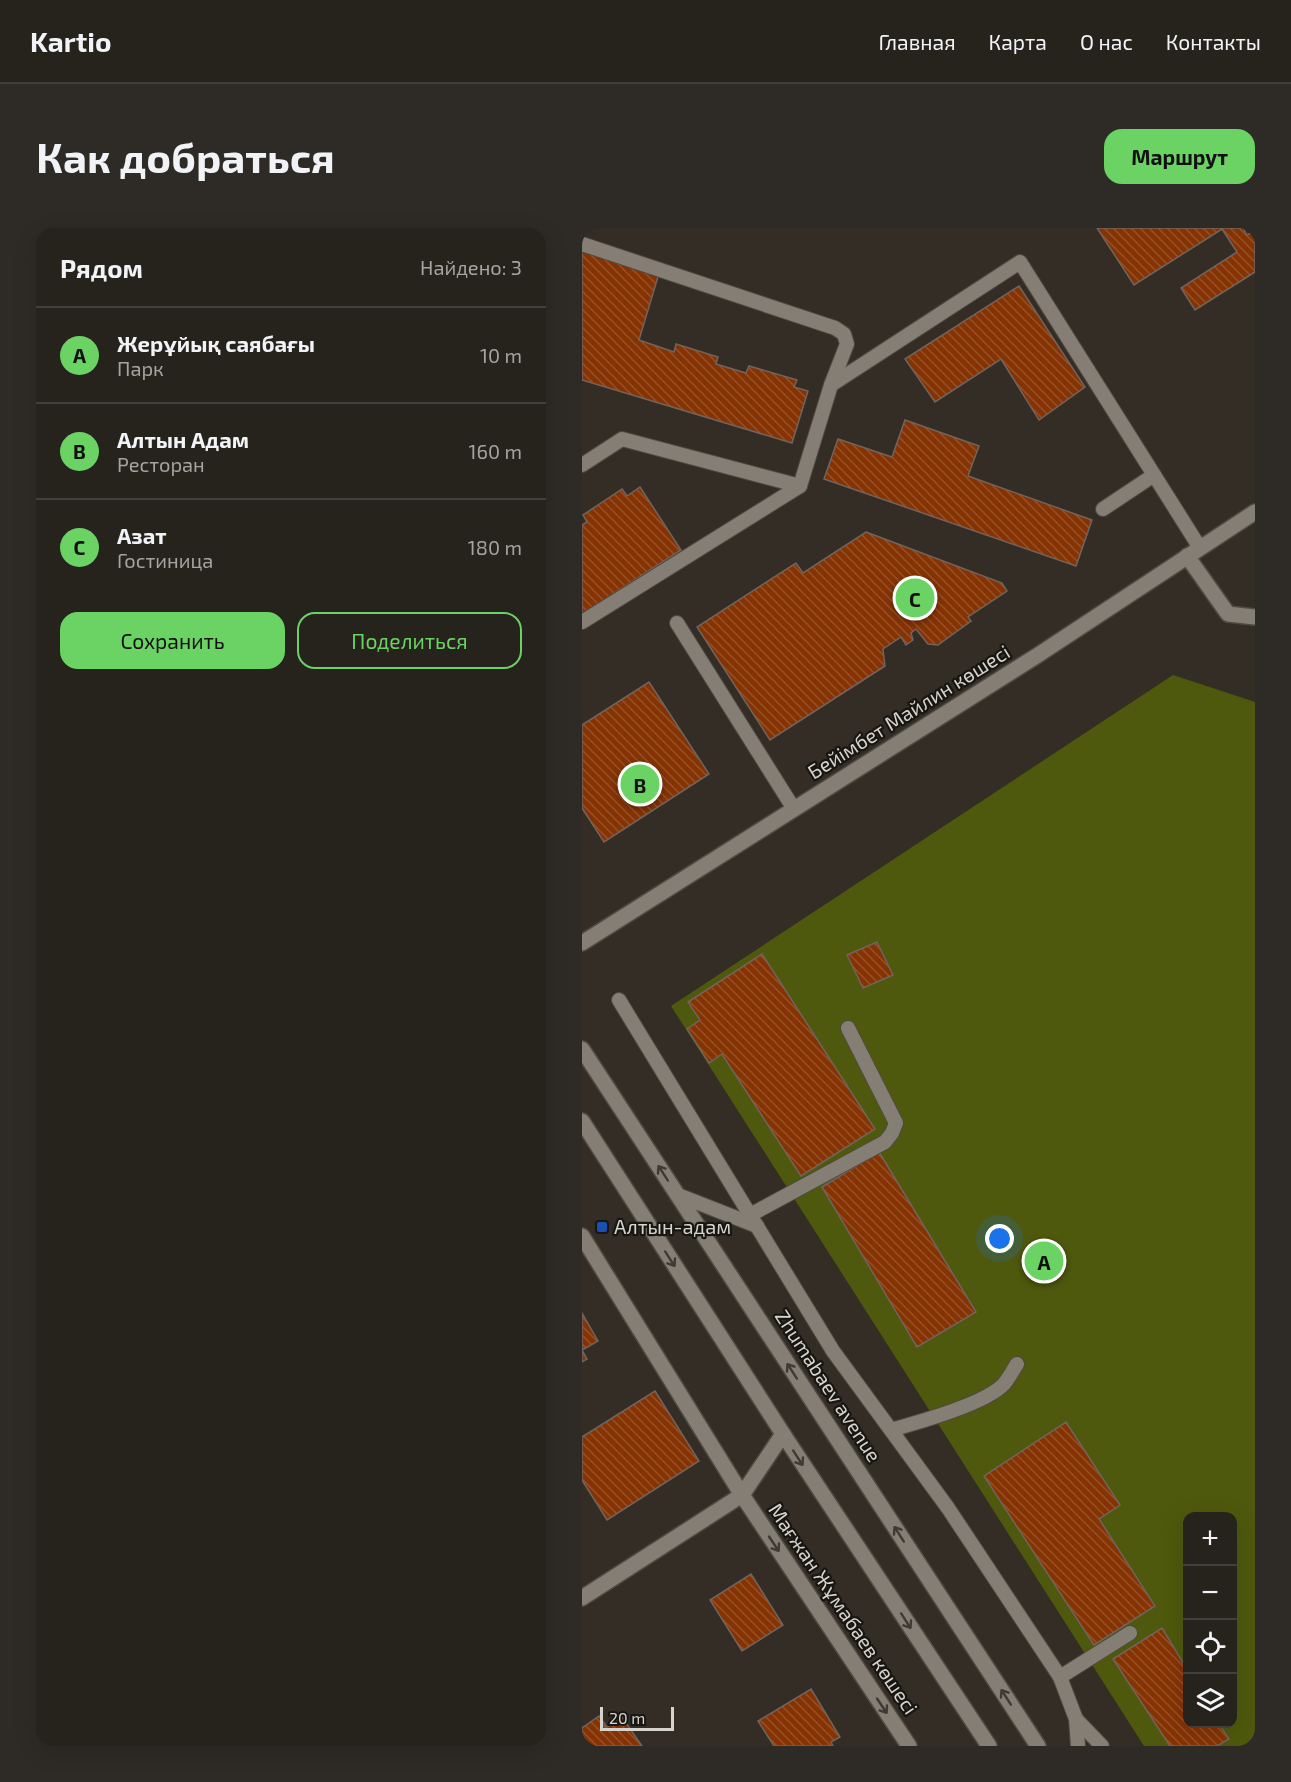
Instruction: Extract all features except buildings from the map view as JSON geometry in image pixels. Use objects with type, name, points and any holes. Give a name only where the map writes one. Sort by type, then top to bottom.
[{"type":"street","name":"Бейімбет Майлин көшесі","points":[[582,943],[1038,655],[1255,512]]},
{"type":"street","points":[[1194,552],[1228,614],[1255,617]]},
{"type":"street","name":"Zhumabaev avenue","points":[[582,1049],[1038,1746]]},
{"type":"street","points":[[582,1121],[783,1434],[989,1746]]},
{"type":"street","name":"Мағжан Жұмабаев көшесі","points":[[582,1236],[742,1495],[909,1746]]},
{"type":"street","points":[[582,1598],[742,1495],[783,1434]]},
{"type":"lane","points":[[582,244],[835,328],[844,334],[847,344],[831,385],[800,486],[582,622]]},
{"type":"lane","points":[[831,385],[1020,262],[1154,475],[1194,552]]},
{"type":"lane","points":[[582,465],[622,439],[800,486]]},
{"type":"lane","points":[[1103,508],[1154,475]]},
{"type":"lane","points":[[677,623],[794,809]]},
{"type":"lane","points":[[619,1000],[833,1351],[948,1508],[1060,1677],[1076,1719],[1077,1746]]},
{"type":"lane","points":[[678,1196],[754,1220],[885,1142],[896,1123],[848,1028]]},
{"type":"lane","points":[[891,1430],[938,1416],[981,1399],[1003,1385],[1017,1364]]},
{"type":"lane","points":[[1060,1677],[1130,1633]]},
{"type":"lane","points":[[1076,1719],[1102,1746]]},
{"type":"green space","points":[[1173,675],[1255,702],[1255,1746],[1144,1746],[671,1006]]},
{"type":"place","name":"Азат","points":[[915,598]]},
{"type":"place","name":"Алтын Адам","points":[[640,784]]},
{"type":"place","name":"Алтын-адам","points":[[602,1227]]},
{"type":"place","name":"Жерұйық саябағы","points":[[1044,1261]]}]
